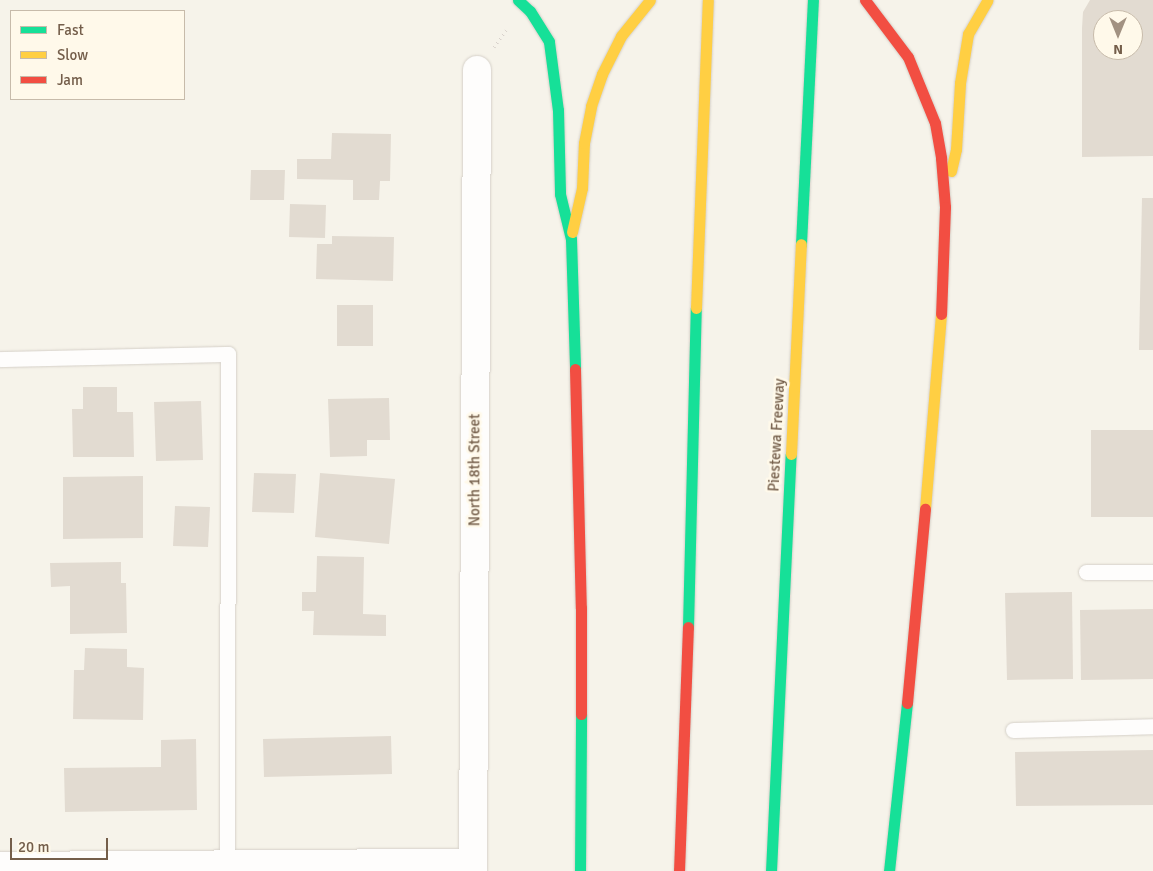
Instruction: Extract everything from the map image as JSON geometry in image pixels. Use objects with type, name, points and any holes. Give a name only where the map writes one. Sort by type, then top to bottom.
[{"type":"highway","points":[[518,0],[530,10],[549,42],[558,110],[560,194],[571,239],[581,608],[580,871]]},
{"type":"highway","points":[[571,239],[582,188],[584,143],[591,106],[602,74],[621,36],[650,0]]},
{"type":"highway","points":[[679,871],[708,0]]},
{"type":"highway","name":"Piestewa Freeway","points":[[771,871],[810,77],[812,0]]},
{"type":"highway","points":[[865,0],[908,57],[922,89],[935,123],[941,158],[945,207],[940,339],[915,624],[889,871]]},
{"type":"highway","points":[[945,207],[956,148],[960,83],[968,34],[988,0]]},
{"type":"street","name":"North 18th Street","points":[[473,867],[477,70]]},
{"type":"street","points":[[0,866],[227,868],[473,867]]},
{"type":"lane","points":[[0,359],[228,354],[227,868]]},
{"type":"lane","points":[[1086,572],[1153,572]]},
{"type":"lane","points":[[1013,730],[1153,726]]},
{"type":"building","points":[[1090,0],[1153,0],[1153,156],[1082,157],[1083,12]]},
{"type":"building","points":[[332,133],[391,134],[390,181],[380,181],[379,200],[353,200],[353,180],[297,179],[297,159],[331,159]]},
{"type":"building","points":[[251,170],[285,170],[284,200],[250,200]]},
{"type":"building","points":[[1142,198],[1153,198],[1153,350],[1139,350]]},
{"type":"building","points":[[290,204],[326,205],[325,238],[289,237]]},
{"type":"building","points":[[332,236],[394,237],[393,281],[316,279],[317,244],[332,244]]},
{"type":"building","points":[[337,305],[373,305],[373,346],[337,346]]},
{"type":"building","points":[[83,387],[117,387],[117,412],[133,412],[134,457],[73,457],[72,409],[83,409]]},
{"type":"building","points":[[389,398],[390,440],[367,440],[367,456],[330,457],[328,399]]},
{"type":"building","points":[[201,401],[203,460],[156,461],[154,402]]},
{"type":"building","points":[[1091,430],[1153,430],[1153,517],[1091,517]]},
{"type":"building","points":[[254,473],[296,474],[294,513],[252,512]]},
{"type":"building","points":[[320,473],[395,479],[389,544],[315,537]]},
{"type":"building","points":[[143,476],[143,538],[63,539],[63,477]]},
{"type":"building","points":[[175,506],[210,507],[208,547],[173,546]]},
{"type":"building","points":[[317,556],[364,557],[363,614],[386,615],[386,636],[313,635],[314,611],[302,611],[302,592],[316,592]]},
{"type":"building","points":[[121,562],[121,583],[126,583],[127,633],[70,634],[70,586],[51,587],[50,563]]},
{"type":"building","points":[[1072,592],[1073,679],[1007,680],[1005,593]]},
{"type":"building","points":[[1153,609],[1153,679],[1081,680],[1080,610]]},
{"type":"building","points":[[85,648],[127,649],[127,667],[144,668],[143,720],[73,719],[74,670],[84,670]]},
{"type":"building","points":[[391,736],[392,774],[264,777],[263,739]]},
{"type":"building","points":[[196,739],[197,810],[65,812],[64,768],[161,767],[161,740]]},
{"type":"building","points":[[1153,750],[1153,805],[1016,806],[1015,752]]},
{"type":"traffic: fast","points":[[518,0],[530,11],[549,42],[558,110],[560,194],[571,239],[575,369]]},
{"type":"traffic: fast","points":[[801,244],[813,0]]},
{"type":"traffic: fast","points":[[688,627],[696,308]]},
{"type":"traffic: fast","points":[[771,871],[791,454]]},
{"type":"traffic: fast","points":[[889,871],[907,703]]},
{"type":"traffic: fast","points":[[580,871],[581,714]]},
{"type":"traffic: slow","points":[[572,232],[582,188],[584,143],[591,106],[602,74],[621,36],[650,0]]},
{"type":"traffic: slow","points":[[696,308],[708,0]]},
{"type":"traffic: slow","points":[[951,171],[956,149],[960,83],[968,34],[988,0]]},
{"type":"traffic: slow","points":[[791,454],[801,244]]},
{"type":"traffic: slow","points":[[925,509],[941,314]]},
{"type":"traffic: jam","points":[[865,0],[908,57],[935,123],[941,158],[945,207],[941,314]]},
{"type":"traffic: jam","points":[[575,369],[581,608],[581,714]]},
{"type":"traffic: jam","points":[[907,703],[925,509]]},
{"type":"traffic: jam","points":[[679,871],[688,627]]}]
